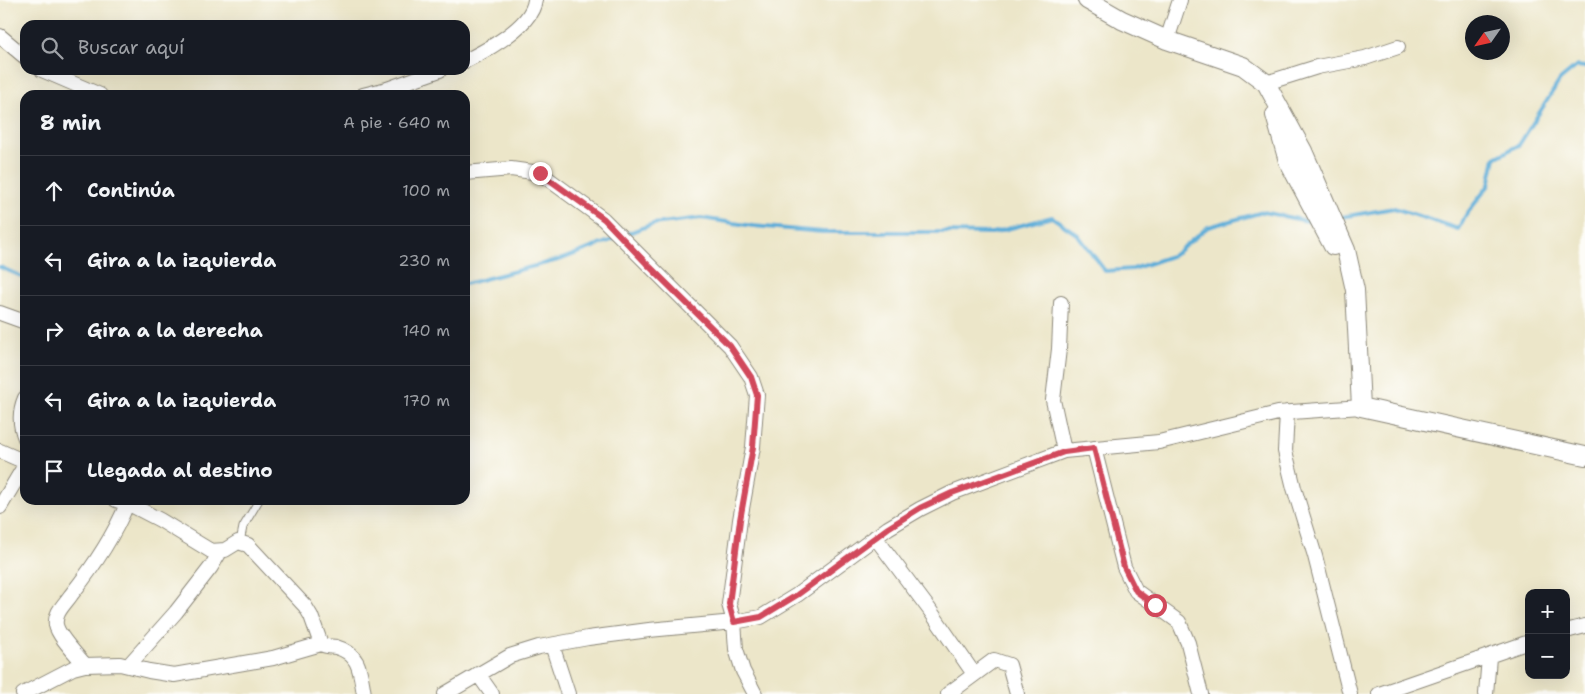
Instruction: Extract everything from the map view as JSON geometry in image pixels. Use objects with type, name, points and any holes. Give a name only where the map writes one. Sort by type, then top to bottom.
[{"type":"street","points":[[470,58],[515,30],[528,17],[534,7],[535,0]]},
{"type":"street","points":[[1087,0],[1122,20],[1167,40],[1243,66],[1266,83],[1303,151],[1319,204],[1355,290],[1361,407]]},
{"type":"street","points":[[1167,40],[1180,0]]},
{"type":"street","points":[[0,36],[20,53]]},
{"type":"street","points":[[1266,83],[1318,67],[1366,58],[1398,47]]},
{"type":"street","points":[[51,75],[88,90]]},
{"type":"street","points":[[383,90],[426,75]]},
{"type":"street","points":[[1266,83],[1288,161],[1319,204]]},
{"type":"street","points":[[470,173],[511,169],[540,173],[604,219],[730,346],[751,377],[757,395],[753,447],[740,520],[729,604],[734,622],[736,649],[743,672],[755,694]]},
{"type":"street","points":[[1061,302],[1059,349],[1053,400],[1064,452]]},
{"type":"street","points":[[0,313],[20,320]]},
{"type":"street","points":[[445,694],[510,656],[539,647],[588,638],[734,622],[761,617],[797,595],[875,537],[920,508],[952,493],[1064,452],[1159,442],[1278,413],[1361,407],[1585,456]]},
{"type":"street","points":[[1287,412],[1285,451],[1294,488],[1315,556],[1350,694]]},
{"type":"street","points":[[1094,448],[1124,567],[1136,591],[1179,622],[1188,642],[1201,694]]},
{"type":"street","points":[[0,451],[20,461]]},
{"type":"street","points":[[0,507],[20,473]]},
{"type":"street","points":[[85,665],[58,631],[56,617],[98,560],[117,528],[121,505]]},
{"type":"street","points":[[128,505],[160,520],[207,549],[220,552]]},
{"type":"street","points":[[875,537],[974,674]]},
{"type":"street","points":[[128,666],[176,612],[211,567],[220,552],[240,542],[248,545],[298,596],[311,616],[320,644]]},
{"type":"street","points":[[1570,630],[1585,626]]},
{"type":"street","points":[[23,694],[73,668],[85,665],[108,663],[174,674],[273,658],[320,644],[350,654],[358,663],[364,694]]},
{"type":"street","points":[[1379,694],[1525,644]]},
{"type":"street","points":[[552,645],[568,694]]},
{"type":"street","points":[[1486,694],[1489,657]]},
{"type":"street","points":[[948,694],[994,660],[1009,665],[1017,694]]},
{"type":"street","points":[[478,674],[492,694]]},
{"type":"lane","points":[[240,542],[243,527],[256,505]]},
{"type":"waterway","points":[[1336,218],[1394,208],[1458,229],[1466,215],[1489,185],[1495,158],[1519,145],[1560,80],[1577,66],[1585,67]]},
{"type":"waterway","points":[[623,235],[653,224],[701,218],[753,226],[823,232],[992,233],[1052,217],[1078,235],[1105,271],[1133,269],[1174,255],[1208,227],[1263,212],[1307,221],[1314,220]]},
{"type":"waterway","points":[[470,283],[562,259],[617,238]]},
{"type":"waterway","points":[[0,267],[20,276]]},
{"type":"route","points":[[540,173],[604,219],[730,346],[751,377],[757,395],[753,447],[740,520],[729,604],[734,622],[761,617],[797,595],[888,528],[920,508],[952,493],[1064,452],[1094,448],[1124,567],[1136,591],[1155,605]]}]
